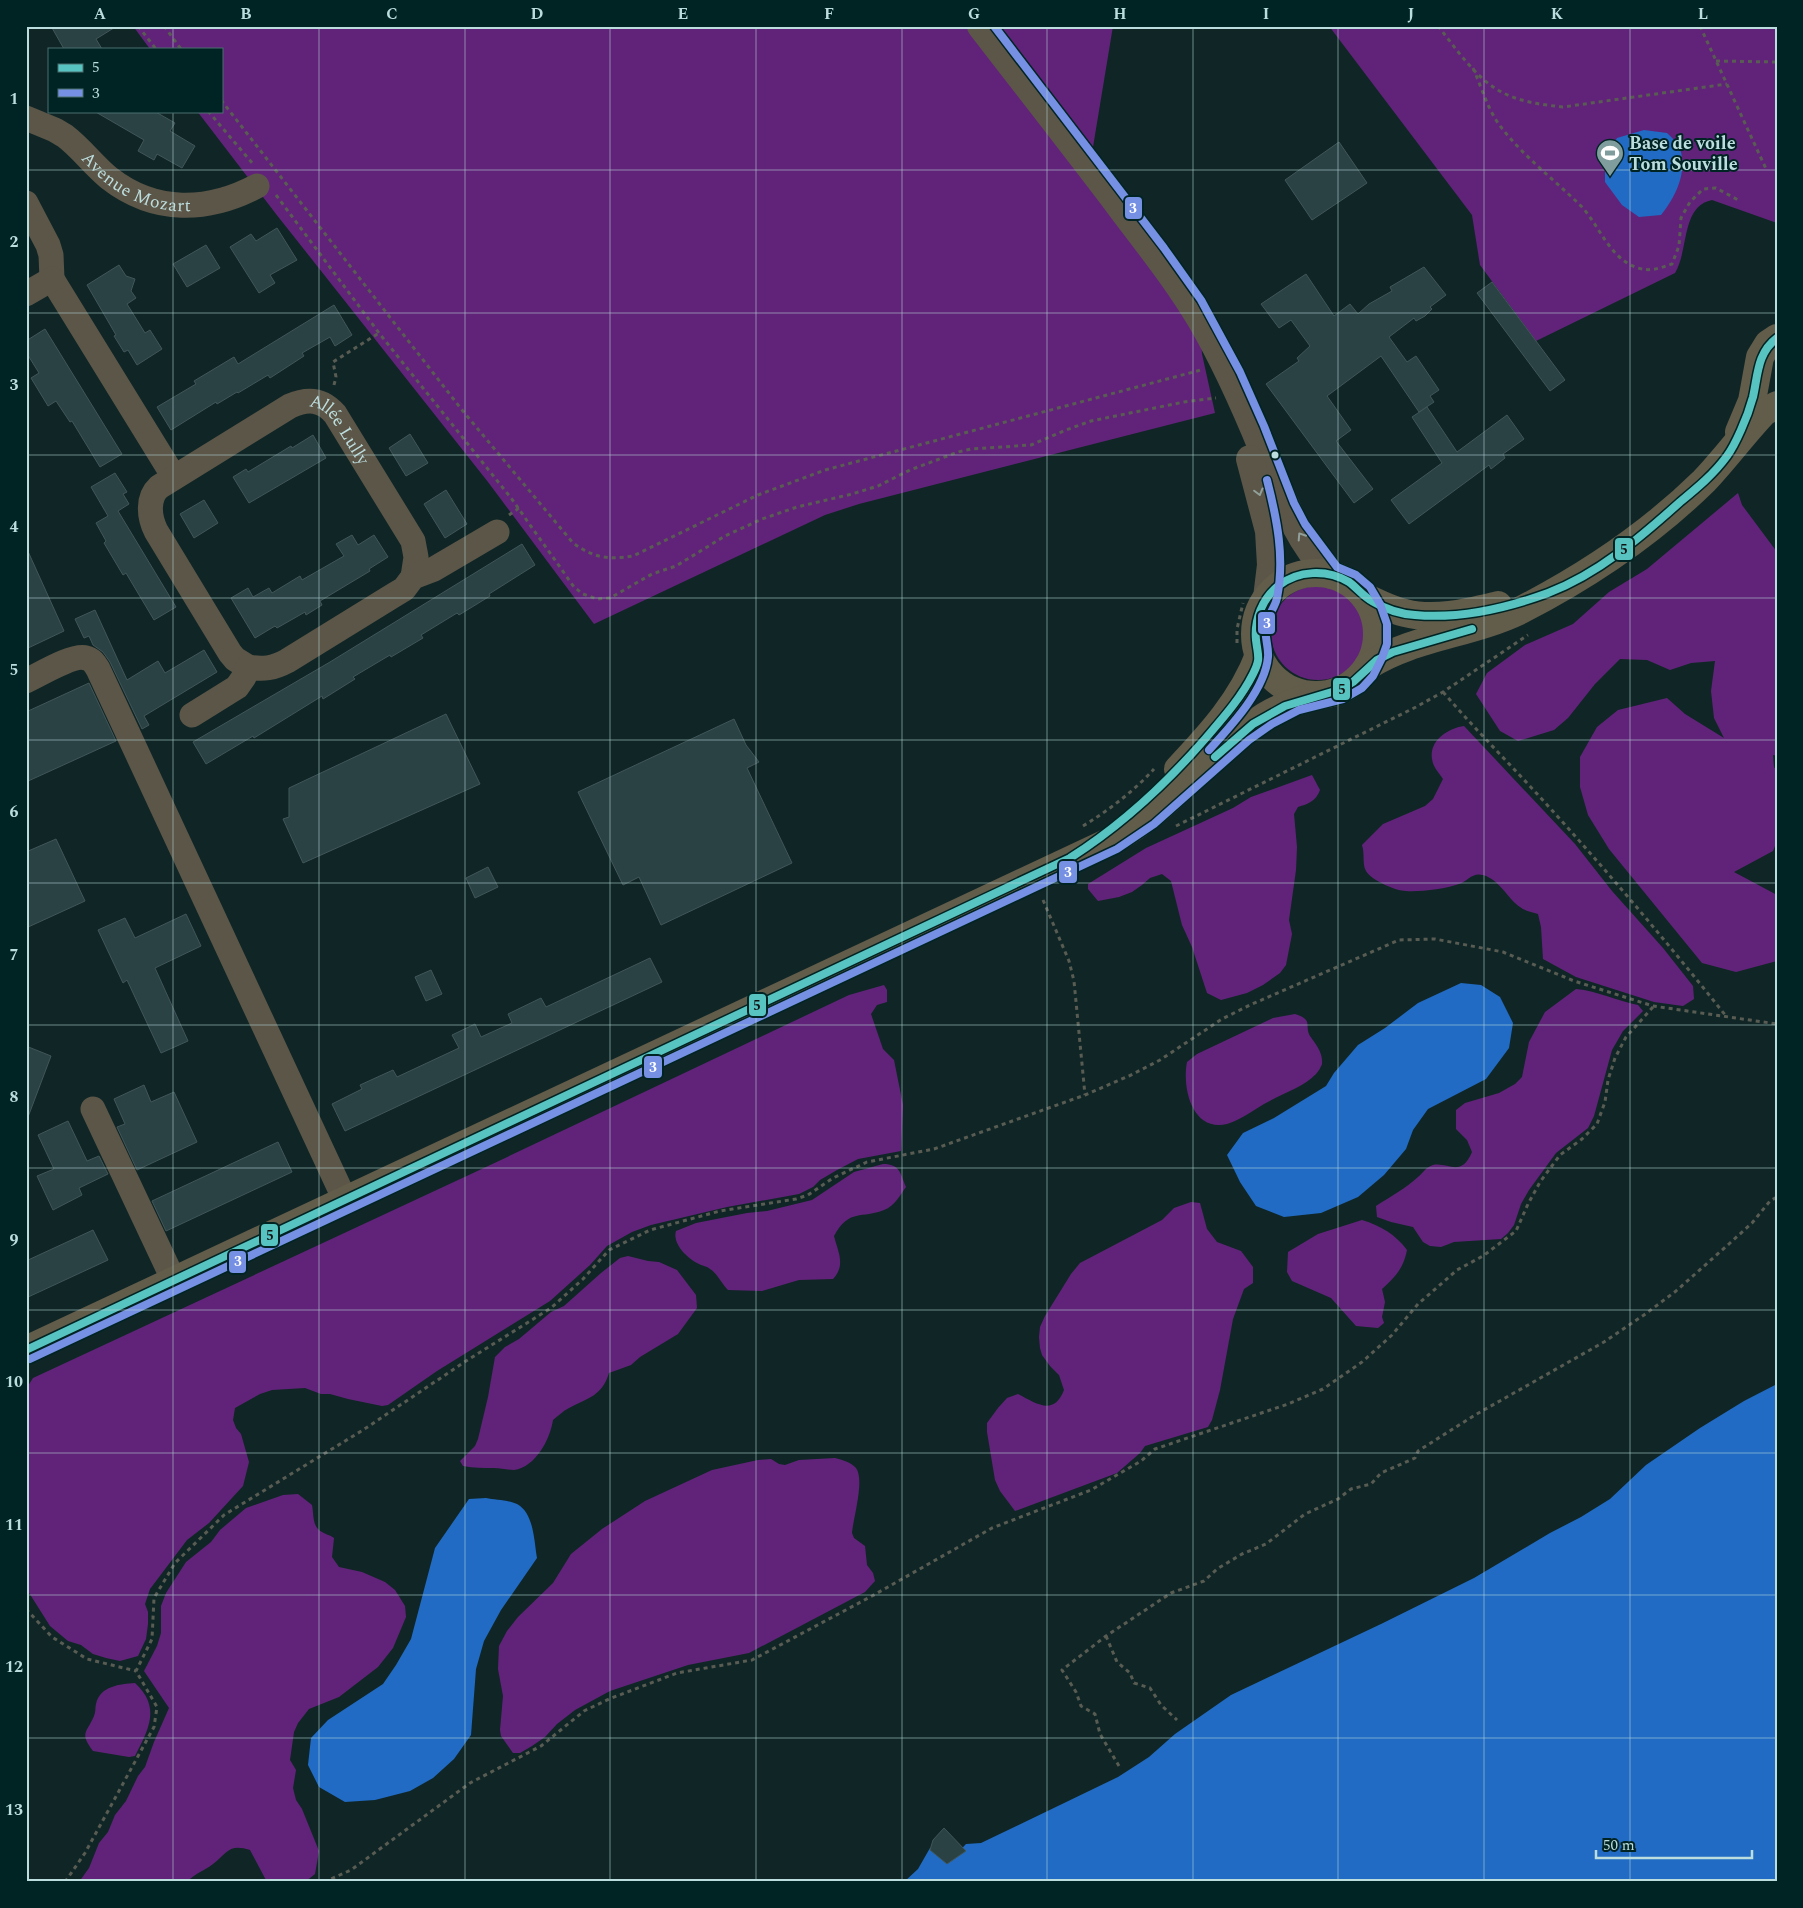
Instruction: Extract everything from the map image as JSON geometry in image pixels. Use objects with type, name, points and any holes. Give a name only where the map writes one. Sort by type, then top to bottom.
[{"type":"main road","points":[[1727,456],[1749,411],[1760,357],[1765,348],[1777,338]]},
{"type":"main road","points":[[1759,368],[1765,386],[1777,395]]},
{"type":"main road","points":[[1368,666],[1390,653],[1476,628],[1507,616],[1612,556],[1642,535],[1694,490],[1727,456],[1764,412],[1777,405]]},
{"type":"main road","points":[[26,1350],[1070,858],[1098,841],[1153,796],[1184,763],[1240,696],[1250,677],[1248,651],[1256,640],[1256,623],[1259,613],[1255,600],[1295,577],[1311,573],[1331,574],[1350,583],[1365,597],[1374,614],[1377,631],[1375,649],[1368,666],[1360,676],[1345,688],[1288,704],[1267,715],[1243,732],[1132,828],[1100,846],[1070,858]]},
{"type":"main road","points":[[1365,597],[1407,614],[1441,615],[1508,603],[1562,586]]},
{"type":"main road","points":[[1248,651],[1284,686],[1315,695]]},
{"type":"street","points":[[981,26],[1177,283],[1201,320],[1216,346],[1255,430],[1290,518],[1312,552],[1331,574]]},
{"type":"street","points":[[26,103],[26,118]]},
{"type":"street","name":"Avenue Mozart","points":[[26,118],[65,136],[117,183],[138,194],[163,203],[188,206],[210,204],[234,198],[261,181]]},
{"type":"street","points":[[26,203],[48,245],[51,255],[52,279],[174,477]]},
{"type":"street","points":[[26,294],[52,279]]},
{"type":"street","points":[[1224,363],[1231,395],[1269,531],[1270,565],[1255,600]]},
{"type":"street","name":"Allée Lully","points":[[248,667],[235,659],[230,653],[152,523],[150,510],[153,495],[159,487],[290,406],[308,400],[324,404],[335,414],[410,536],[416,556],[413,577]]},
{"type":"street","points":[[192,714],[237,687],[241,683],[248,667],[263,669],[287,661],[394,596],[404,589],[413,577],[434,569],[497,532]]},
{"type":"street","points":[[26,681],[75,658],[86,658],[94,663],[345,1200]]},
{"type":"street","points":[[93,1109],[174,1281]]},
{"type":"path","points":[[138,26],[155,48]]},
{"type":"path","points":[[164,26],[180,48]]},
{"type":"path","points":[[1438,26],[1486,81],[1509,96],[1536,104],[1564,107],[1727,84]]},
{"type":"path","points":[[1700,26],[1768,171]]},
{"type":"path","points":[[1716,61],[1777,62]]},
{"type":"path","points":[[1473,68],[1497,121],[1509,138],[1533,164],[1583,208],[1606,241],[1623,260],[1638,268],[1654,270],[1672,264],[1679,246],[1681,218],[1690,202],[1703,189],[1716,188],[1740,201]]},
{"type":"path","points":[[222,101],[462,410],[573,543],[585,552],[600,557],[617,558],[633,556],[758,495],[824,470],[1224,363]]},
{"type":"path","points":[[209,112],[379,333],[511,498],[574,587],[583,594],[597,599],[610,598],[652,574],[676,566],[725,536],[762,519],[797,506],[852,494],[878,486],[910,470],[958,452],[972,449],[1031,445],[1092,421],[1133,411],[1231,395]]},
{"type":"path","points":[[324,404],[336,376],[333,362],[379,333]]},
{"type":"path","points":[[1248,651],[1238,629],[1255,600]]},
{"type":"path","points":[[1443,692],[1481,736],[1539,796],[1660,933],[1727,1017]]},
{"type":"path","points":[[1078,829],[1143,781],[1160,762]]},
{"type":"path","points":[[1032,877],[1069,961],[1085,1095]]},
{"type":"path","points":[[136,1671],[152,1639],[154,1598],[175,1564],[224,1515],[362,1430],[550,1308],[583,1279],[610,1250],[650,1230],[720,1211],[796,1200],[808,1195],[833,1178],[867,1162],[934,1149],[1085,1095],[1160,1060],[1222,1019],[1243,1008],[1344,962],[1399,940],[1435,939],[1503,952],[1574,981],[1653,1006],[1777,1024]]},
{"type":"path","points":[[324,1882],[351,1870],[470,1783],[541,1746],[584,1711],[609,1699],[677,1673],[728,1666],[752,1660],[872,1596],[992,1528],[1091,1490],[1142,1461],[1155,1449],[1288,1404],[1323,1389],[1362,1362],[1392,1335],[1418,1304],[1457,1270],[1484,1256],[1516,1231],[1540,1182],[1560,1155],[1582,1139],[1597,1124],[1605,1102],[1608,1080],[1615,1058],[1626,1037],[1653,1006]]},
{"type":"path","points":[[1119,1766],[1100,1734],[1095,1714],[1081,1706],[1076,1692],[1062,1670],[1106,1636],[1171,1593],[1204,1581],[1242,1554],[1266,1544],[1304,1514],[1338,1499],[1351,1489],[1371,1484],[1381,1473],[1416,1458],[1418,1451],[1604,1342],[1676,1291],[1752,1223],[1770,1201],[1777,1197]]},
{"type":"path","points":[[26,1608],[52,1637],[87,1659],[136,1671],[157,1707],[154,1727],[85,1853],[65,1882]]},
{"type":"path","points":[[1106,1636],[1117,1662],[1130,1673],[1134,1684],[1150,1688],[1161,1705],[1177,1720]]},
{"type":"shaded area","points":[[133,26],[1113,26],[1093,147],[1197,288],[1202,354],[1215,413],[859,504],[825,515],[594,624],[488,482],[198,112],[222,112],[222,48],[149,48]]},
{"type":"shaded area","name":"Base de voile Tom Souville","points":[[1329,26],[1777,26],[1777,223],[1712,200],[1702,204],[1690,220],[1675,273],[1536,341],[1480,265],[1472,215]]},
{"type":"shaded area","points":[[1738,493],[1742,505],[1777,552],[1777,756],[1773,755],[1774,767],[1777,772],[1777,841],[1773,851],[1734,872],[1777,895],[1777,961],[1736,972],[1702,963],[1609,849],[1588,815],[1580,787],[1580,757],[1597,727],[1618,710],[1667,698],[1685,714],[1724,738],[1714,718],[1711,691],[1715,661],[1691,663],[1670,670],[1647,660],[1620,659],[1595,684],[1568,718],[1554,730],[1518,741],[1500,731],[1476,694],[1487,673],[1525,645],[1573,624],[1609,592],[1647,569]]},
{"type":"shaded area","points":[[1318,586],[1336,590],[1351,600],[1361,615],[1365,633],[1361,651],[1351,666],[1336,676],[1318,680],[1300,676],[1285,666],[1275,651],[1271,633],[1275,615],[1285,600],[1300,590]]},
{"type":"shaded area","points":[[1464,726],[1575,844],[1612,891],[1663,948],[1693,986],[1694,999],[1683,1006],[1654,1002],[1576,977],[1543,959],[1541,927],[1538,914],[1520,907],[1489,877],[1479,874],[1453,886],[1432,890],[1402,891],[1378,881],[1366,871],[1362,845],[1383,824],[1425,806],[1433,799],[1443,779],[1436,770],[1432,759],[1434,746],[1446,732]]},
{"type":"shaded area","points":[[1312,775],[1320,790],[1311,802],[1298,807],[1294,814],[1297,847],[1296,870],[1289,920],[1292,934],[1286,965],[1280,973],[1263,985],[1247,993],[1221,1000],[1207,993],[1192,947],[1182,925],[1171,881],[1162,874],[1150,878],[1132,892],[1119,897],[1098,901],[1088,889],[1088,884],[1146,848],[1233,808],[1251,797]]},
{"type":"shaded area","points":[[884,985],[887,990],[887,1002],[877,1005],[871,1014],[883,1049],[894,1060],[903,1105],[901,1151],[858,1159],[799,1194],[727,1207],[651,1225],[632,1232],[607,1246],[590,1265],[550,1301],[437,1371],[388,1405],[382,1406],[330,1394],[321,1394],[305,1388],[272,1390],[260,1394],[235,1408],[233,1420],[241,1434],[249,1462],[243,1486],[209,1523],[187,1540],[150,1589],[145,1604],[148,1612],[146,1639],[138,1656],[120,1661],[93,1654],[81,1645],[68,1641],[50,1626],[26,1588],[26,1389],[33,1378],[849,995]]},
{"type":"shaded area","points":[[1576,989],[1638,1005],[1643,1011],[1623,1031],[1612,1050],[1594,1116],[1588,1128],[1556,1153],[1529,1190],[1521,1204],[1514,1225],[1508,1233],[1501,1239],[1454,1242],[1441,1247],[1430,1246],[1423,1242],[1413,1227],[1377,1217],[1376,1206],[1408,1185],[1428,1167],[1439,1165],[1459,1167],[1464,1165],[1472,1152],[1467,1140],[1456,1129],[1456,1110],[1465,1103],[1499,1093],[1515,1084],[1522,1077],[1529,1042],[1545,1012]]},
{"type":"shaded area","points":[[1295,1014],[1305,1018],[1307,1021],[1308,1032],[1320,1052],[1322,1064],[1316,1074],[1298,1087],[1231,1123],[1215,1125],[1205,1121],[1198,1115],[1188,1095],[1186,1084],[1187,1062],[1197,1054],[1273,1018]]},
{"type":"shaded area","points":[[889,1164],[899,1170],[906,1187],[897,1200],[888,1208],[876,1213],[856,1216],[845,1221],[840,1227],[834,1236],[840,1263],[837,1274],[833,1279],[799,1280],[762,1291],[728,1290],[713,1271],[686,1255],[676,1241],[676,1231],[696,1223],[767,1211],[812,1200],[854,1172]]},
{"type":"shaded area","points":[[1191,1202],[1200,1203],[1207,1229],[1217,1242],[1241,1251],[1253,1267],[1253,1283],[1244,1289],[1233,1319],[1220,1390],[1212,1420],[1208,1427],[1145,1446],[1140,1453],[1117,1473],[1015,1511],[1000,1491],[995,1480],[987,1423],[1007,1398],[1018,1394],[1044,1406],[1055,1403],[1060,1398],[1064,1390],[1059,1375],[1042,1355],[1040,1348],[1040,1327],[1045,1316],[1080,1263],[1162,1220],[1174,1208]]},
{"type":"shaded area","points":[[1362,1220],[1387,1231],[1398,1239],[1407,1250],[1398,1272],[1382,1289],[1385,1302],[1382,1317],[1384,1323],[1378,1328],[1356,1326],[1331,1298],[1292,1281],[1287,1272],[1288,1252],[1318,1234]]},
{"type":"shaded area","points":[[628,1256],[659,1262],[677,1270],[696,1295],[697,1308],[678,1334],[640,1357],[631,1365],[609,1373],[598,1392],[567,1409],[553,1420],[549,1435],[541,1451],[529,1464],[514,1470],[463,1466],[460,1461],[475,1446],[478,1439],[495,1357],[505,1347],[519,1339],[551,1312],[564,1306],[620,1258]]},
{"type":"shaded area","points":[[835,1458],[852,1464],[858,1474],[859,1490],[852,1533],[854,1538],[865,1546],[867,1565],[873,1573],[875,1581],[865,1592],[749,1653],[688,1665],[610,1691],[575,1710],[532,1746],[520,1753],[513,1753],[501,1736],[500,1730],[503,1696],[498,1669],[499,1646],[507,1631],[518,1617],[553,1583],[571,1554],[602,1529],[645,1501],[712,1470],[758,1460],[771,1459],[785,1465],[799,1460]]},
{"type":"shaded area","points":[[298,1494],[312,1505],[316,1527],[334,1538],[332,1557],[339,1567],[362,1572],[385,1582],[395,1590],[405,1606],[406,1617],[393,1648],[378,1667],[339,1697],[309,1709],[298,1723],[294,1732],[290,1760],[296,1770],[293,1788],[296,1800],[302,1809],[319,1851],[315,1874],[305,1882],[267,1882],[250,1850],[233,1848],[187,1882],[79,1882],[89,1868],[99,1843],[108,1832],[115,1815],[126,1801],[138,1776],[145,1767],[169,1708],[144,1671],[157,1646],[161,1633],[161,1606],[166,1593],[186,1562],[211,1542],[220,1530],[246,1508],[283,1495]]},
{"type":"shaded area","points":[[135,1683],[148,1701],[150,1718],[145,1737],[135,1756],[129,1757],[93,1751],[85,1736],[94,1716],[98,1698],[111,1687]]},
{"type":"water","points":[[1644,130],[1667,133],[1679,147],[1682,167],[1679,184],[1671,201],[1661,215],[1639,217],[1622,205],[1605,182],[1605,160],[1617,138]]},
{"type":"water","points":[[1461,983],[1481,985],[1500,997],[1513,1023],[1509,1048],[1486,1079],[1428,1109],[1413,1130],[1406,1149],[1384,1175],[1358,1197],[1321,1213],[1284,1217],[1256,1206],[1240,1182],[1227,1155],[1243,1133],[1274,1118],[1326,1086],[1334,1073],[1358,1045],[1385,1028],[1418,1003]]},
{"type":"water","points":[[1777,1384],[1777,1882],[904,1882],[918,1869],[930,1848],[949,1862],[966,1844],[981,1843],[1118,1777],[1149,1757],[1175,1734],[1231,1695],[1474,1578],[1581,1517],[1610,1499],[1646,1465],[1700,1428],[1744,1401]]},
{"type":"water","points":[[486,1498],[514,1503],[523,1508],[532,1528],[537,1558],[501,1610],[484,1641],[476,1669],[471,1735],[454,1759],[433,1778],[410,1791],[375,1800],[345,1802],[319,1787],[308,1765],[311,1738],[328,1720],[383,1684],[411,1639],[435,1548],[469,1499]]},
{"type":"building","points":[[51,26],[117,26],[96,39],[101,48],[63,48]]},
{"type":"building","points":[[96,112],[156,112],[175,123],[170,131],[195,146],[182,168],[157,154],[154,160],[138,151],[144,140]]},
{"type":"building","points":[[1339,142],[1367,183],[1312,220],[1285,180]]},
{"type":"building","points":[[277,228],[297,260],[270,275],[275,283],[259,293],[230,247],[251,234],[256,241]]},
{"type":"building","points":[[206,245],[220,268],[187,287],[173,264]]},
{"type":"building","points":[[119,265],[126,276],[135,279],[131,291],[136,298],[127,304],[145,333],[150,330],[162,349],[137,365],[128,350],[124,352],[114,336],[116,335],[87,285]]},
{"type":"building","points":[[1424,267],[1446,295],[1430,307],[1432,309],[1425,316],[1416,321],[1414,318],[1389,337],[1407,362],[1416,356],[1439,390],[1430,396],[1434,402],[1419,412],[1381,356],[1327,396],[1351,430],[1336,441],[1373,489],[1354,503],[1266,384],[1299,361],[1297,358],[1310,346],[1291,320],[1279,328],[1261,304],[1306,274],[1334,316],[1350,304],[1358,314],[1369,304],[1392,291],[1390,287]]},
{"type":"building","points":[[1492,282],[1565,380],[1550,391],[1477,293]]},
{"type":"building","points":[[334,305],[352,335],[335,346],[330,337],[302,353],[304,356],[270,378],[268,375],[217,404],[216,402],[171,430],[157,407],[196,384],[194,381],[234,357],[238,364]]},
{"type":"building","points":[[45,329],[122,454],[100,467],[72,421],[70,422],[56,401],[48,406],[31,378],[39,373],[26,352],[26,341]]},
{"type":"building","points":[[1427,407],[1457,452],[1507,415],[1524,439],[1503,454],[1505,458],[1491,469],[1489,465],[1409,524],[1391,500],[1442,463],[1412,417]]},
{"type":"building","points":[[410,434],[428,463],[406,476],[389,448]]},
{"type":"building","points":[[313,435],[326,458],[249,503],[233,477],[246,469],[248,472]]},
{"type":"building","points":[[115,473],[127,492],[123,494],[129,504],[118,511],[176,607],[154,620],[126,573],[123,575],[104,543],[106,541],[96,523],[108,516],[91,487]]},
{"type":"building","points":[[446,490],[467,524],[445,538],[424,504]]},
{"type":"building","points":[[204,500],[218,523],[194,538],[180,514]]},
{"type":"building","points":[[352,535],[358,545],[374,535],[388,557],[369,569],[370,571],[320,601],[322,605],[306,615],[305,612],[255,638],[231,598],[248,588],[253,597],[269,588],[272,593],[300,576],[302,580],[344,556],[336,544]]},
{"type":"building","points":[[522,544],[535,565],[489,594],[490,596],[421,635],[423,638],[353,677],[355,679],[323,699],[322,696],[254,738],[253,736],[206,764],[193,742],[330,662]]},
{"type":"building","points":[[26,547],[64,631],[26,649]]},
{"type":"building","points":[[95,610],[127,680],[158,661],[165,673],[204,650],[217,672],[144,716],[149,725],[142,729],[110,662],[103,652],[93,645],[89,636],[84,638],[75,619]]},
{"type":"building","points":[[89,683],[116,741],[26,782],[26,712]]},
{"type":"building","points":[[446,714],[480,784],[303,863],[283,819],[289,817],[289,788]]},
{"type":"building","points":[[734,719],[746,745],[759,762],[747,768],[792,863],[661,925],[639,877],[623,885],[578,792]]},
{"type":"building","points":[[56,839],[85,901],[26,928],[26,852]]},
{"type":"building","points":[[488,867],[498,887],[475,898],[466,878]]},
{"type":"building","points":[[186,914],[201,946],[155,968],[188,1041],[161,1053],[127,980],[123,983],[98,930],[125,918],[135,938]]},
{"type":"building","points":[[650,958],[662,982],[345,1131],[332,1104],[362,1089],[360,1085],[393,1070],[397,1077],[459,1048],[452,1035],[475,1024],[481,1037],[512,1023],[508,1014],[541,998],[546,1007]]},
{"type":"building","points":[[431,970],[442,994],[426,1001],[415,977]]},
{"type":"building","points":[[26,1046],[51,1056],[28,1117],[26,1117]]},
{"type":"building","points":[[144,1085],[151,1102],[174,1092],[197,1142],[137,1170],[117,1127],[125,1124],[114,1099]]},
{"type":"building","points":[[68,1121],[87,1161],[99,1156],[108,1174],[79,1188],[82,1195],[53,1210],[37,1176],[54,1169],[38,1135]]},
{"type":"building","points":[[278,1142],[292,1172],[166,1231],[152,1201]]},
{"type":"building","points":[[93,1230],[108,1260],[26,1298],[26,1261]]},
{"type":"building","points":[[944,1828],[966,1851],[947,1864],[930,1850],[933,1840]]},
{"type":"transit line","name":"3","points":[[30,1359],[1117,849],[1154,824],[1249,740],[1272,724],[1299,710],[1343,699],[1362,688],[1373,676],[1387,644],[1387,624],[1380,604],[1370,587],[1356,575],[1337,567],[1305,524],[1294,503],[1264,426],[1240,372],[1201,300],[1164,248],[994,26]]},
{"type":"transit line","name":"5","points":[[26,1350],[1070,858],[1107,832],[1142,803],[1190,756],[1231,708],[1248,683],[1257,664],[1256,625],[1260,610],[1272,591],[1294,577],[1313,573],[1331,575],[1349,582],[1369,599],[1387,609],[1409,614],[1432,616],[1466,614],[1500,608],[1548,593],[1584,576],[1618,554],[1650,528],[1722,463],[1733,447],[1746,418],[1762,357],[1770,344],[1777,338]]},
{"type":"transit line","name":"3","points":[[1209,750],[1246,707],[1261,682],[1266,669],[1268,657],[1266,626],[1277,598],[1280,568],[1277,524],[1267,480]]},
{"type":"transit line","name":"5","points":[[1215,757],[1253,724],[1285,706],[1342,689],[1353,682],[1377,660],[1393,652],[1472,629]]},
{"type":"place","name":"Base de voile Tom Souville","points":[[1610,177]]}]
